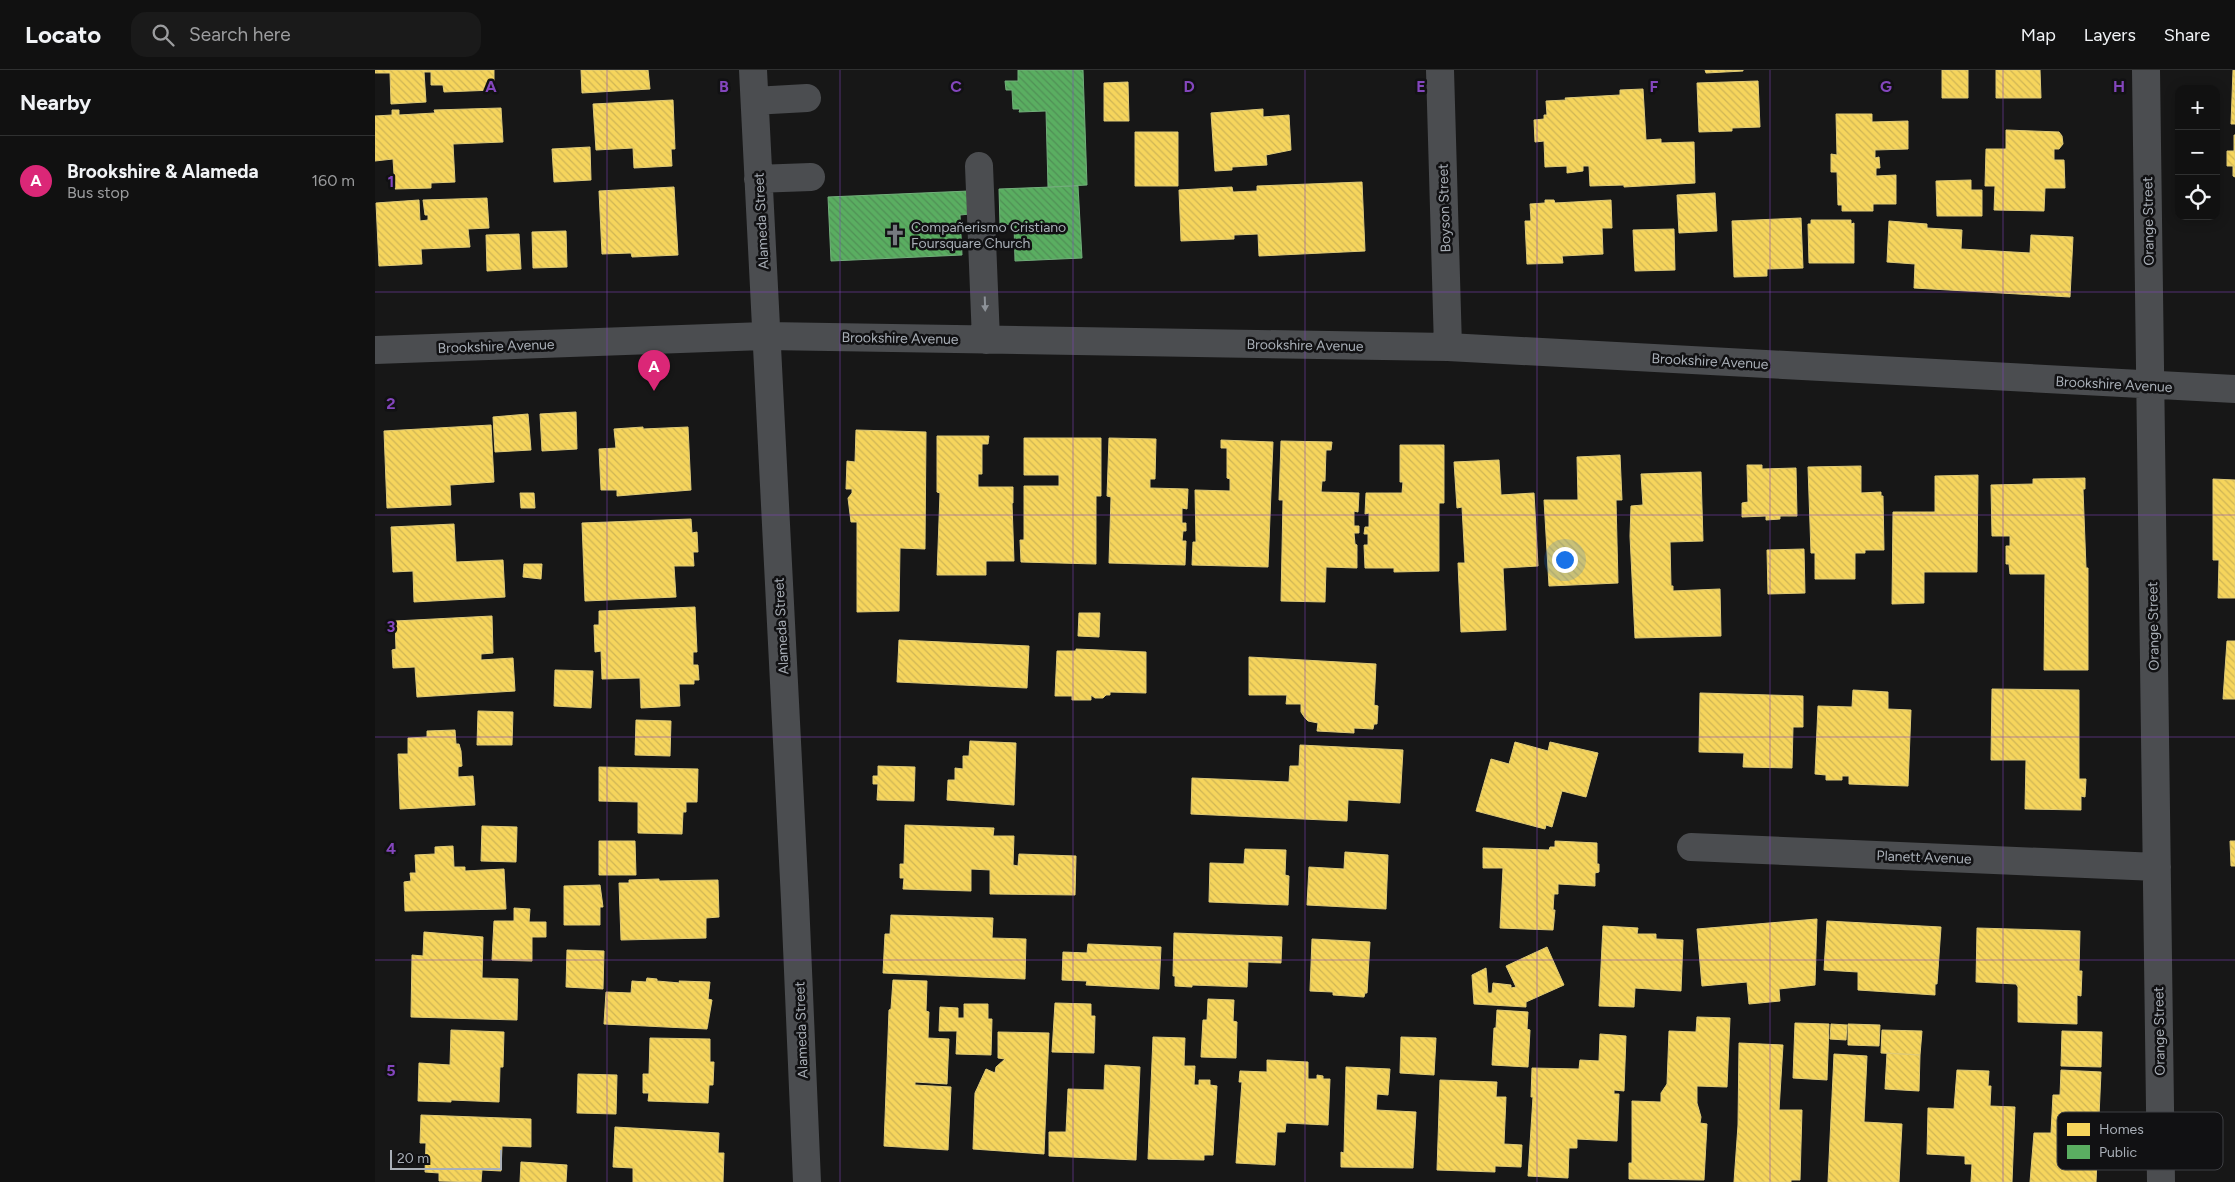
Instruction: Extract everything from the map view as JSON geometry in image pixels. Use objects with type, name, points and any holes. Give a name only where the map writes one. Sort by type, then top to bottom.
[{"type":"street","name":"Alameda Street","points":[[753,70],[795,900],[807,1182]]},
{"type":"street","name":"Boyson Street","points":[[1440,70],[1448,347]]},
{"type":"street","name":"Orange Street","points":[[2146,70],[2160,1112]]},
{"type":"street","points":[[755,101],[807,98]]},
{"type":"street","points":[[979,166],[986,340]]},
{"type":"street","points":[[758,179],[811,177]]},
{"type":"street","name":"Brookshire Avenue","points":[[375,350],[767,336],[1448,347],[2150,386],[2235,389]]},
{"type":"street","name":"Planett Avenue","points":[[1691,847],[2157,867]]},
{"type":"building: Homes","points":[[375,70],[494,70],[494,90],[444,92],[443,85],[431,85],[431,72],[424,72],[426,102],[391,104],[390,73],[375,73]]},
{"type":"building: Homes","points":[[581,70],[648,70],[650,89],[582,93]]},
{"type":"building: Homes","points":[[1705,70],[1743,70],[1743,71],[1706,73]]},
{"type":"building: Homes","points":[[1942,70],[1968,70],[1968,98],[1942,98]]},
{"type":"building: Homes","points":[[1996,70],[2040,70],[2041,98],[1996,98]]},
{"type":"building: Homes","points":[[2233,70],[2235,70],[2235,124],[2231,124]]},
{"type":"building: Homes","points":[[1758,81],[1760,127],[1732,128],[1732,131],[1699,132],[1697,83]]},
{"type":"building: Homes","points":[[1128,82],[1129,121],[1104,121],[1104,83]]},
{"type":"building: Homes","points":[[1643,89],[1646,140],[1661,139],[1661,143],[1694,142],[1695,183],[1624,187],[1624,185],[1590,186],[1589,166],[1583,166],[1583,171],[1567,173],[1567,166],[1545,167],[1544,141],[1535,142],[1534,120],[1544,119],[1544,115],[1547,115],[1546,101],[1620,95],[1620,90]]},
{"type":"building: Homes","points":[[673,100],[675,149],[671,149],[672,166],[634,168],[633,148],[596,150],[593,104]]},
{"type":"building: Homes","points":[[501,108],[503,142],[453,144],[455,182],[431,183],[431,188],[395,189],[393,159],[375,161],[375,116],[392,115],[392,110],[399,110],[399,115],[435,113],[434,110]]},
{"type":"building: Homes","points":[[1263,109],[1263,117],[1289,115],[1291,150],[1266,155],[1267,165],[1232,167],[1232,170],[1215,171],[1211,113]]},
{"type":"building: Homes","points":[[1836,114],[1872,114],[1872,122],[1908,121],[1908,149],[1875,150],[1875,158],[1879,157],[1880,168],[1876,168],[1876,176],[1896,175],[1896,204],[1873,204],[1873,211],[1842,211],[1842,205],[1838,205],[1837,172],[1831,172],[1831,154],[1837,155]]},
{"type":"building: Homes","points":[[2006,130],[2059,132],[2062,136],[2063,144],[2059,149],[2054,149],[2054,160],[2064,160],[2065,188],[2045,188],[2044,211],[1994,210],[1995,186],[1985,186],[1986,149],[2006,149]]},
{"type":"building: Homes","points":[[1135,132],[1178,132],[1178,186],[1135,186]]},
{"type":"building: Homes","points":[[2234,135],[2235,177],[2233,176],[2233,166],[2227,166],[2227,151],[2234,151]]},
{"type":"building: Homes","points":[[590,147],[591,180],[554,182],[552,149]]},
{"type":"building: Homes","points":[[1971,180],[1971,190],[1982,190],[1982,216],[1937,216],[1936,181]]},
{"type":"building: Homes","points":[[1362,182],[1365,251],[1259,256],[1258,234],[1234,235],[1234,239],[1181,241],[1179,190],[1232,187],[1233,192],[1257,191],[1257,186]]},
{"type":"building: Homes","points":[[674,187],[678,255],[632,257],[631,253],[602,254],[599,191]]},
{"type":"building: Homes","points":[[1715,193],[1717,231],[1679,233],[1677,195]]},
{"type":"building: Homes","points":[[487,198],[489,228],[468,229],[470,247],[421,249],[422,264],[379,266],[376,203],[419,200],[420,221],[428,220],[428,215],[425,215],[423,200]]},
{"type":"building: Homes","points":[[1545,200],[1554,200],[1555,203],[1611,200],[1612,228],[1602,228],[1603,254],[1562,256],[1563,263],[1527,264],[1525,221],[1531,221],[1530,204],[1545,203]]},
{"type":"building: Homes","points":[[1801,218],[1803,268],[1767,269],[1767,276],[1734,277],[1732,221]]},
{"type":"building: Homes","points":[[1811,220],[1851,220],[1851,224],[1854,223],[1854,263],[1809,263],[1808,224],[1811,224]]},
{"type":"building: Homes","points":[[1889,221],[1927,224],[1927,228],[1962,230],[1961,249],[2030,253],[2031,235],[2073,237],[2070,297],[1914,288],[1915,264],[1887,262]]},
{"type":"building: Homes","points":[[1674,229],[1675,270],[1635,271],[1633,230]]},
{"type":"building: Homes","points":[[566,231],[567,267],[533,268],[532,232]]},
{"type":"building: Homes","points":[[519,234],[521,269],[487,271],[486,235]]},
{"type":"building: Homes","points":[[576,412],[577,449],[542,451],[540,414]]},
{"type":"building: Homes","points":[[528,414],[531,450],[495,452],[493,417]]},
{"type":"building: Homes","points":[[491,425],[494,482],[450,485],[451,505],[387,508],[384,431]]},
{"type":"building: Homes","points":[[643,427],[643,429],[688,427],[691,490],[617,496],[617,490],[601,490],[599,449],[616,448],[614,429]]},
{"type":"building: Homes","points":[[856,430],[926,432],[925,549],[900,548],[899,611],[857,612],[857,522],[851,522],[848,498],[852,493],[852,489],[846,489],[847,461],[855,462]]},
{"type":"building: Homes","points":[[937,436],[989,436],[988,444],[982,444],[982,474],[978,474],[978,487],[1013,487],[1014,561],[986,561],[986,575],[937,575],[940,493],[937,492]]},
{"type":"building: Homes","points":[[1024,438],[1101,438],[1101,496],[1096,496],[1096,564],[1021,562],[1020,540],[1024,540],[1024,486],[1059,486],[1059,475],[1024,475]]},
{"type":"building: Homes","points":[[1109,438],[1156,439],[1155,479],[1150,479],[1150,488],[1188,489],[1187,509],[1182,508],[1182,523],[1186,523],[1186,531],[1183,531],[1182,541],[1186,541],[1185,565],[1109,563],[1111,497],[1107,496]]},
{"type":"building: Homes","points":[[1221,440],[1273,442],[1268,567],[1192,565],[1193,542],[1196,542],[1195,490],[1230,491],[1230,479],[1227,478],[1227,448],[1221,448]]},
{"type":"building: Homes","points":[[1281,441],[1332,442],[1331,450],[1326,450],[1325,481],[1322,481],[1321,492],[1359,493],[1358,512],[1354,511],[1354,526],[1359,526],[1359,533],[1354,533],[1355,544],[1357,545],[1357,568],[1326,567],[1325,602],[1281,601],[1283,500],[1279,500]]},
{"type":"building: Homes","points":[[1400,445],[1444,445],[1444,503],[1439,503],[1439,571],[1394,572],[1394,568],[1365,568],[1364,545],[1368,545],[1368,534],[1364,534],[1365,527],[1369,527],[1369,513],[1365,514],[1366,493],[1402,493],[1403,482],[1400,482]]},
{"type":"building: Homes","points":[[1620,455],[1622,500],[1616,500],[1618,583],[1549,586],[1544,500],[1578,500],[1577,457]]},
{"type":"building: Homes","points":[[1499,460],[1501,495],[1534,493],[1538,566],[1503,568],[1506,630],[1461,632],[1458,563],[1465,563],[1462,507],[1457,508],[1454,462]]},
{"type":"building: Homes","points":[[1747,465],[1762,465],[1762,469],[1796,468],[1797,516],[1780,516],[1780,519],[1766,520],[1766,516],[1742,517],[1742,503],[1748,502]]},
{"type":"building: Homes","points":[[1861,466],[1861,493],[1881,492],[1881,496],[1883,496],[1884,550],[1865,550],[1865,553],[1855,553],[1855,579],[1815,579],[1815,553],[1811,553],[1808,467]]},
{"type":"building: Homes","points":[[1701,472],[1703,541],[1670,542],[1671,586],[1673,586],[1673,591],[1720,589],[1721,636],[1635,638],[1630,536],[1631,506],[1643,505],[1641,474]]},
{"type":"building: Homes","points":[[1978,475],[1977,572],[1924,572],[1924,603],[1892,604],[1893,512],[1935,512],[1935,476]]},
{"type":"building: Homes","points":[[2085,478],[2085,489],[2083,489],[2086,568],[2088,568],[2088,670],[2044,670],[2045,574],[2010,574],[2009,564],[2006,564],[2006,546],[2010,546],[2010,536],[1992,536],[1991,485],[2033,484],[2033,479]]},
{"type":"building: Homes","points":[[2213,479],[2235,480],[2235,598],[2218,598],[2219,560],[2213,560]]},
{"type":"building: Homes","points":[[520,493],[534,493],[535,508],[521,508]]},
{"type":"building: Homes","points":[[691,519],[692,533],[697,532],[698,552],[693,552],[694,566],[674,566],[676,597],[585,601],[582,523]]},
{"type":"building: Homes","points":[[454,524],[456,562],[503,560],[505,597],[414,602],[413,571],[393,572],[391,527]]},
{"type":"building: Homes","points":[[1804,549],[1805,593],[1768,594],[1767,550]]},
{"type":"building: Homes","points":[[524,564],[542,564],[541,579],[523,577]]},
{"type":"building: Homes","points":[[695,607],[697,652],[693,652],[693,665],[698,665],[699,680],[694,680],[694,684],[679,684],[680,706],[641,708],[640,678],[602,679],[601,651],[595,652],[594,625],[599,625],[599,611]]},
{"type":"building: Homes","points":[[1079,613],[1100,613],[1099,637],[1078,636]]},
{"type":"building: Homes","points":[[492,616],[493,653],[481,654],[481,660],[513,658],[515,691],[417,697],[415,667],[393,668],[392,650],[396,649],[395,621]]},
{"type":"building: Homes","points":[[899,640],[1029,646],[1027,688],[897,682]]},
{"type":"building: Homes","points":[[2227,641],[2235,641],[2235,699],[2223,699]]},
{"type":"building: Homes","points":[[1076,649],[1146,652],[1146,693],[1110,692],[1110,695],[1106,695],[1103,698],[1095,698],[1091,695],[1091,700],[1072,700],[1072,696],[1055,696],[1057,651],[1076,651]]},
{"type":"building: Homes","points":[[1249,657],[1376,664],[1374,705],[1378,706],[1377,724],[1374,724],[1373,729],[1354,728],[1354,733],[1317,731],[1318,723],[1308,721],[1305,718],[1301,712],[1301,704],[1286,704],[1287,695],[1249,695]]},
{"type":"building: Homes","points":[[555,670],[593,671],[591,708],[554,706]]},
{"type":"building: Homes","points":[[1992,689],[2079,690],[2079,779],[2086,779],[2085,797],[2081,796],[2081,810],[2025,809],[2026,760],[1991,760]]},
{"type":"building: Homes","points":[[1853,690],[1888,692],[1888,709],[1911,710],[1908,786],[1849,784],[1849,776],[1842,776],[1842,780],[1826,780],[1826,775],[1815,774],[1818,706],[1852,707]]},
{"type":"building: Homes","points":[[1700,693],[1803,696],[1803,727],[1793,727],[1792,768],[1743,767],[1744,753],[1699,752]]},
{"type":"building: Homes","points":[[478,711],[513,712],[512,745],[477,745]]},
{"type":"building: Homes","points":[[636,720],[671,721],[670,756],[635,755]]},
{"type":"building: Homes","points":[[455,730],[456,744],[459,744],[461,751],[462,766],[458,767],[458,777],[473,776],[475,805],[400,809],[398,754],[408,754],[408,738],[427,737],[427,731]]},
{"type":"building: Homes","points":[[970,741],[1016,743],[1014,805],[947,800],[948,780],[955,780],[955,768],[963,769],[963,756],[969,756]]},
{"type":"building: Homes","points":[[1515,742],[1548,751],[1550,742],[1598,753],[1586,797],[1562,791],[1552,827],[1546,825],[1545,829],[1476,811],[1491,759],[1509,764]]},
{"type":"building: Homes","points":[[1300,745],[1403,750],[1400,803],[1348,800],[1347,821],[1191,814],[1192,778],[1289,782],[1290,766],[1299,766]]},
{"type":"building: Homes","points":[[878,766],[915,767],[914,801],[877,800],[878,784],[873,784],[873,776],[878,776]]},
{"type":"building: Homes","points":[[599,767],[698,769],[697,802],[686,802],[686,812],[683,812],[682,834],[638,833],[638,802],[599,801]]},
{"type":"building: Homes","points":[[905,825],[994,828],[993,836],[1014,836],[1013,865],[1018,866],[1019,854],[1076,856],[1075,895],[990,894],[990,870],[971,869],[971,891],[903,889],[904,878],[900,878],[900,864],[904,864]]},
{"type":"building: Homes","points":[[482,826],[517,827],[516,862],[481,861]]},
{"type":"building: Homes","points":[[599,841],[635,841],[636,875],[599,875]]},
{"type":"building: Homes","points":[[1555,841],[1597,843],[1599,872],[1595,873],[1595,886],[1558,884],[1558,894],[1554,894],[1553,930],[1500,928],[1503,868],[1483,868],[1483,848],[1549,850],[1550,847],[1555,847]]},
{"type":"building: Homes","points":[[2230,841],[2235,841],[2235,866],[2231,866]]},
{"type":"building: Homes","points":[[453,846],[454,867],[465,867],[465,871],[504,869],[506,909],[405,911],[404,882],[411,881],[410,873],[416,873],[415,855],[435,854],[435,847]]},
{"type":"building: Homes","points":[[1245,849],[1286,850],[1285,875],[1289,876],[1288,905],[1209,902],[1210,863],[1244,864]]},
{"type":"building: Homes","points":[[1345,852],[1388,855],[1386,909],[1307,905],[1309,867],[1344,869]]},
{"type":"building: Homes","points":[[659,879],[659,881],[718,880],[719,917],[706,918],[706,938],[621,940],[619,883],[629,883],[629,880]]},
{"type":"building: Homes","points":[[600,885],[603,907],[600,907],[600,925],[564,925],[564,886]]},
{"type":"building: Homes","points":[[514,908],[530,909],[529,922],[546,922],[546,937],[532,937],[532,961],[492,960],[494,921],[514,921]]},
{"type":"building: Homes","points":[[891,915],[993,918],[992,938],[1026,939],[1025,979],[883,973],[885,934],[890,934]]},
{"type":"building: Homes","points":[[1817,919],[1815,985],[1779,989],[1780,1001],[1749,1004],[1747,982],[1702,986],[1697,929]]},
{"type":"building: Homes","points":[[1827,921],[1941,927],[1935,995],[1858,990],[1858,972],[1824,970]]},
{"type":"building: Homes","points":[[1603,926],[1638,928],[1637,934],[1656,934],[1656,939],[1683,940],[1681,991],[1635,988],[1634,1007],[1599,1006]]},
{"type":"building: Homes","points":[[1977,928],[2080,931],[2079,971],[2082,971],[2081,996],[2077,995],[2077,1024],[2018,1022],[2018,987],[2016,984],[1976,982]]},
{"type":"building: Homes","points":[[424,932],[483,937],[482,978],[518,979],[517,1020],[411,1017],[412,955],[423,956]]},
{"type":"building: Homes","points":[[1174,933],[1282,937],[1281,963],[1248,962],[1247,987],[1175,986],[1175,976],[1173,976]]},
{"type":"building: Homes","points":[[1312,939],[1370,942],[1367,993],[1365,993],[1364,997],[1333,995],[1333,992],[1310,991]]},
{"type":"building: Homes","points":[[1088,944],[1161,947],[1159,989],[1086,985],[1087,981],[1062,980],[1063,952],[1087,953]]},
{"type":"building: Homes","points":[[1547,947],[1564,985],[1526,1002],[1526,1007],[1474,1004],[1472,975],[1486,968],[1488,993],[1492,993],[1493,983],[1511,985],[1511,988],[1516,987],[1506,966]]},
{"type":"building: Homes","points":[[567,950],[604,951],[603,989],[566,987]]},
{"type":"building: Homes","points":[[647,978],[680,983],[679,981],[710,982],[708,999],[712,1000],[707,1029],[604,1024],[606,992],[631,993],[632,981],[646,982]]},
{"type":"building: Homes","points":[[893,980],[927,981],[926,1011],[929,1012],[928,1038],[949,1039],[947,1084],[915,1082],[915,1085],[951,1087],[948,1150],[884,1146],[889,1010],[891,1009]]},
{"type":"building: Homes","points":[[1208,999],[1234,1000],[1233,1021],[1237,1022],[1236,1058],[1201,1057],[1203,1020],[1207,1020]]},
{"type":"building: Homes","points":[[1055,1003],[1091,1004],[1091,1016],[1095,1016],[1094,1053],[1052,1052]]},
{"type":"building: Homes","points":[[964,1004],[988,1004],[988,1019],[992,1019],[991,1055],[956,1054],[957,1031],[939,1031],[940,1007],[958,1008],[958,1018],[964,1018]]},
{"type":"building: Homes","points":[[1497,1010],[1528,1012],[1527,1029],[1530,1030],[1528,1067],[1492,1065]]},
{"type":"building: Homes","points":[[1697,1017],[1730,1018],[1727,1087],[1697,1086],[1700,1123],[1707,1124],[1704,1180],[1629,1179],[1629,1163],[1632,1163],[1632,1101],[1661,1102],[1661,1093],[1667,1084],[1669,1031],[1696,1032]]},
{"type":"building: Homes","points":[[1795,1023],[1829,1024],[1827,1080],[1793,1078]]},
{"type":"building: Homes","points":[[1831,1024],[1847,1025],[1846,1040],[1830,1039]]},
{"type":"building: Homes","points":[[1848,1024],[1880,1025],[1879,1046],[1848,1045]]},
{"type":"building: Homes","points":[[451,1030],[504,1032],[499,1102],[418,1101],[419,1063],[450,1065]]},
{"type":"building: Homes","points":[[1882,1030],[1922,1031],[1920,1055],[1881,1053]]},
{"type":"building: Homes","points":[[2062,1031],[2102,1032],[2101,1067],[2061,1066]]},
{"type":"building: Homes","points":[[998,1032],[1049,1033],[1044,1154],[973,1149],[975,1093],[986,1069],[995,1073],[996,1067],[1005,1059],[998,1058]]},
{"type":"building: Homes","points":[[1600,1034],[1626,1036],[1624,1091],[1614,1090],[1614,1094],[1619,1094],[1617,1141],[1577,1139],[1577,1148],[1569,1148],[1568,1178],[1528,1176],[1533,1097],[1531,1097],[1532,1068],[1579,1069],[1580,1060],[1599,1061]]},
{"type":"building: Homes","points":[[1153,1037],[1185,1038],[1184,1066],[1195,1066],[1194,1085],[1199,1085],[1199,1080],[1210,1080],[1210,1085],[1217,1086],[1213,1155],[1204,1155],[1204,1160],[1148,1159]]},
{"type":"building: Homes","points":[[1401,1037],[1436,1038],[1434,1075],[1400,1073]]},
{"type":"building: Homes","points":[[650,1038],[710,1039],[710,1062],[714,1062],[713,1085],[709,1085],[708,1103],[648,1101],[649,1093],[643,1093],[643,1074],[649,1074]]},
{"type":"building: Homes","points":[[1739,1043],[1783,1045],[1779,1110],[1802,1110],[1800,1180],[1791,1180],[1791,1182],[1734,1182],[1738,1125]]},
{"type":"building: Homes","points":[[1887,1053],[1920,1055],[1919,1091],[1885,1089]]},
{"type":"building: Homes","points":[[1834,1054],[1867,1056],[1864,1122],[1902,1124],[1899,1182],[1828,1182]]},
{"type":"building: Homes","points":[[1267,1060],[1308,1062],[1308,1079],[1317,1079],[1317,1075],[1323,1076],[1323,1079],[1330,1079],[1328,1125],[1286,1123],[1285,1132],[1277,1132],[1275,1165],[1236,1163],[1242,1082],[1239,1082],[1240,1071],[1267,1072]]},
{"type":"building: Homes","points":[[1105,1065],[1140,1067],[1136,1160],[1049,1156],[1049,1132],[1066,1132],[1068,1089],[1104,1090]]},
{"type":"building: Homes","points":[[1346,1067],[1390,1069],[1388,1095],[1377,1094],[1376,1110],[1416,1112],[1413,1168],[1341,1167],[1341,1152],[1344,1153]]},
{"type":"building: Homes","points":[[1957,1070],[1989,1071],[1988,1086],[1991,1086],[1990,1106],[2015,1107],[2012,1182],[1971,1182],[1972,1164],[1965,1164],[1965,1156],[1927,1154],[1928,1108],[1954,1109]]},
{"type":"building: Homes","points":[[2061,1070],[2101,1072],[2099,1112],[2057,1112],[2057,1170],[2097,1170],[2096,1182],[2030,1182],[2034,1133],[2051,1133],[2053,1095],[2060,1095]]},
{"type":"building: Homes","points":[[578,1074],[617,1075],[616,1114],[577,1113]]},
{"type":"building: Homes","points":[[1440,1080],[1497,1082],[1496,1097],[1506,1097],[1504,1144],[1522,1145],[1521,1167],[1495,1166],[1495,1172],[1437,1170]]},
{"type":"building: Homes","points":[[421,1115],[531,1119],[531,1147],[502,1146],[501,1171],[482,1170],[481,1182],[439,1181],[439,1173],[425,1172],[426,1143],[420,1143]]},
{"type":"building: Homes","points":[[615,1127],[719,1133],[718,1153],[724,1153],[723,1182],[633,1182],[633,1168],[613,1167]]},
{"type":"building: Homes","points":[[521,1162],[567,1165],[566,1182],[520,1182]]},
{"type":"building: Public","points":[[1018,70],[1083,70],[1087,185],[1048,187],[1046,111],[1019,112],[1020,109],[1013,109],[1012,90],[1006,90],[1005,81],[1018,81]]},
{"type":"building: Public","points":[[1078,186],[1082,258],[1015,261],[1014,224],[1000,225],[999,189]]},
{"type":"building: Public","name":"Compañerismo Cristiano Foursquare Church","points":[[969,191],[970,214],[960,215],[962,255],[831,261],[828,197]]},
{"type":"place","name":"Compañerismo Cristiano Foursquare Church","points":[[895,235]]},
{"type":"place","name":"Brookshire & Alameda","points":[[654,391]]}]
